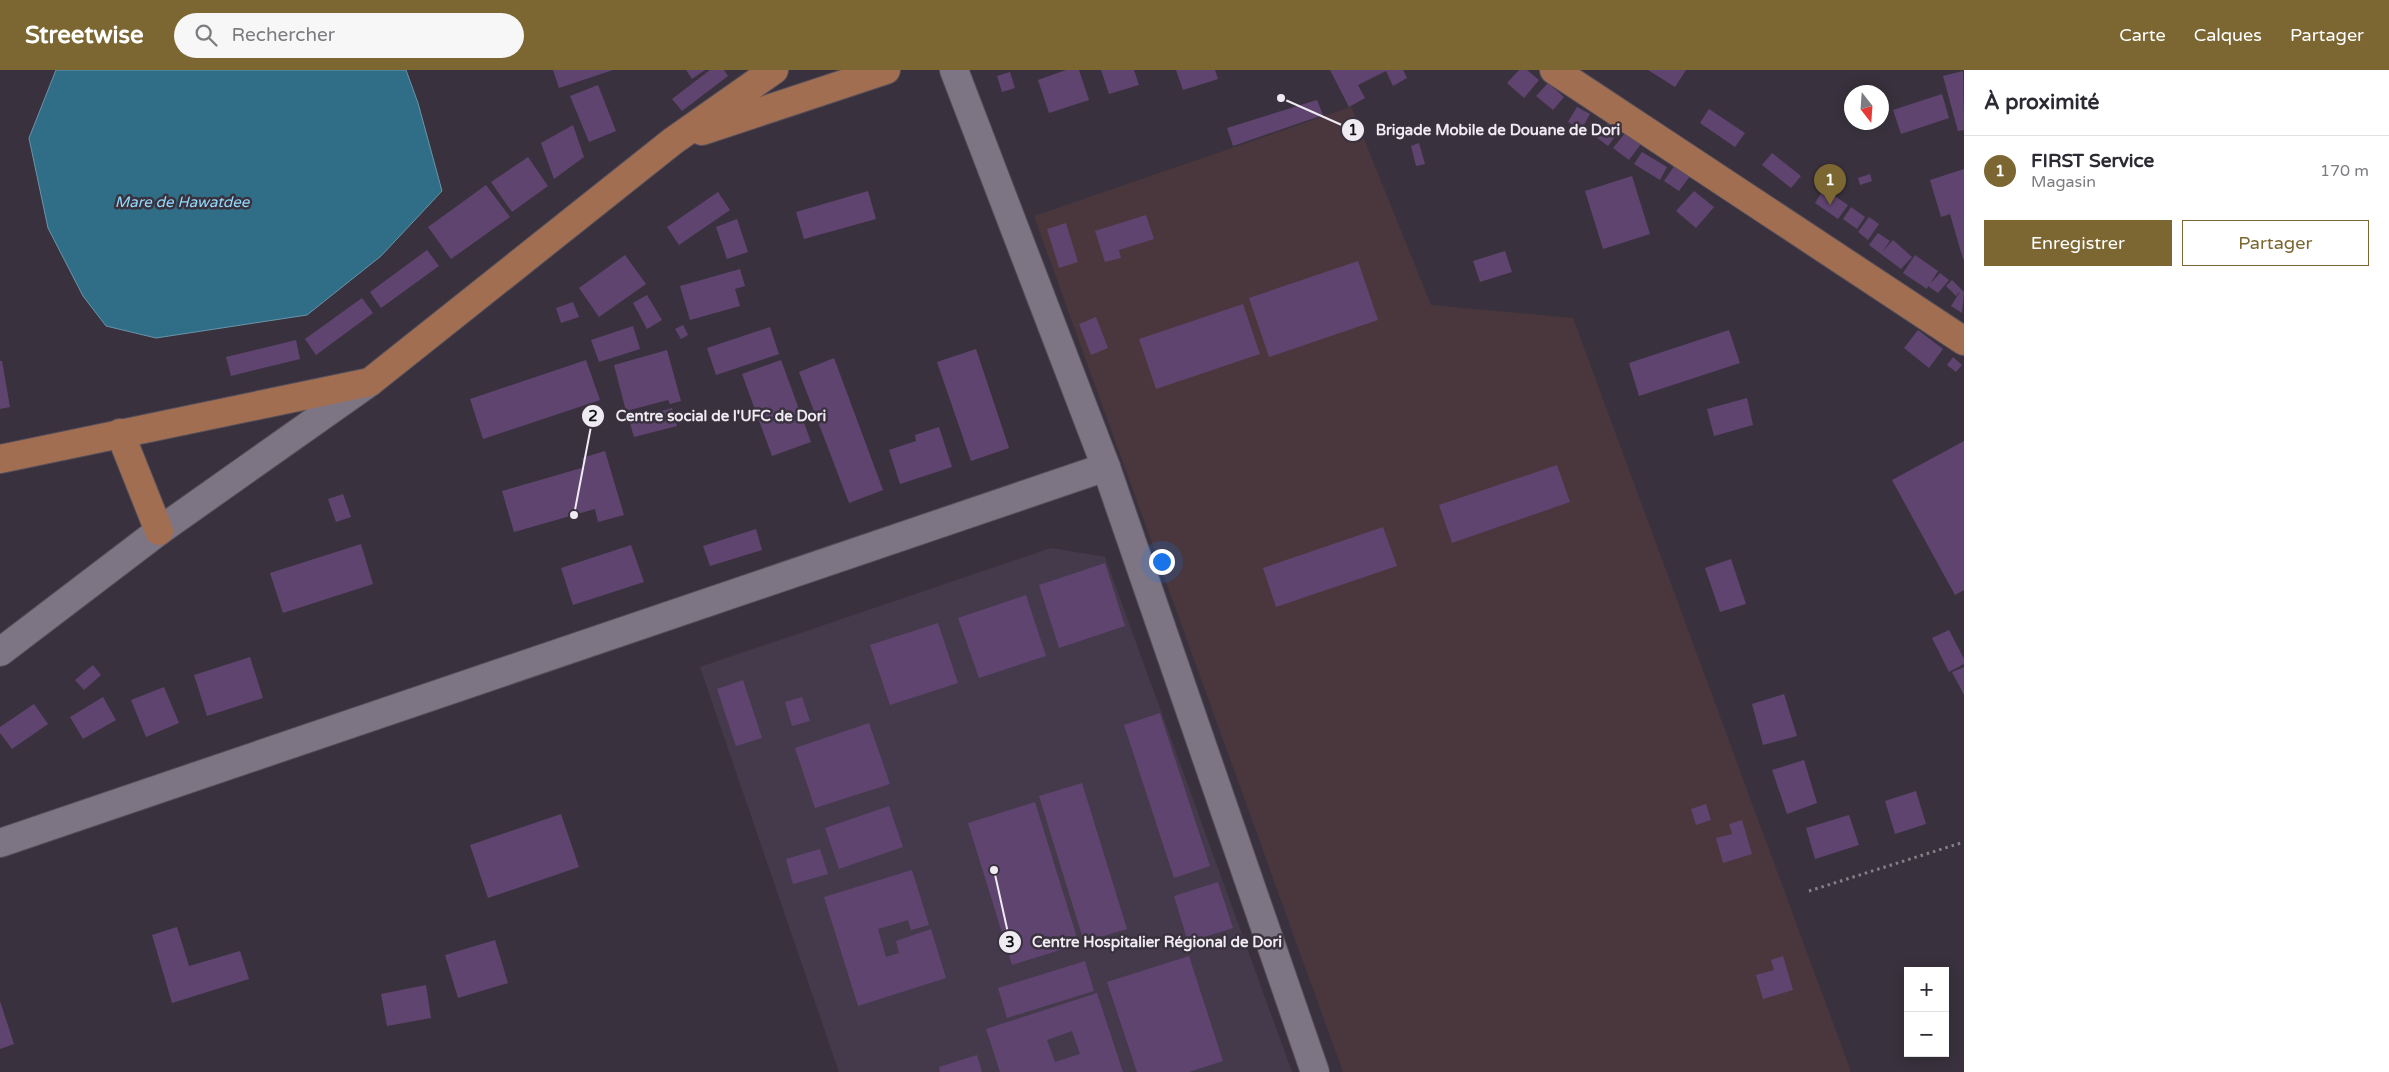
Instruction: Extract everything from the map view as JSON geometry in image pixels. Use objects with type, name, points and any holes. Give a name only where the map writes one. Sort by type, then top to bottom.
[{"type":"main road","points":[[0,459],[370,382],[672,141],[774,70]]},
{"type":"main road","points":[[672,141],[886,70]]},
{"type":"main road","points":[[1554,70],[1964,341]]},
{"type":"main road","points":[[120,433],[159,531]]},
{"type":"street","points":[[954,70],[1106,467],[1315,1072]]},
{"type":"street","points":[[0,652],[159,531],[370,382]]},
{"type":"street","points":[[0,843],[1106,467]]},
{"type":"path","points":[[1809,891],[1964,842]]},
{"type":"shaded area","points":[[1351,107],[1431,305],[1573,318],[1851,1072],[1343,1072],[1034,216]]},
{"type":"shaded area","points":[[1051,548],[1105,557],[1292,1072],[839,1072],[700,667]]},
{"type":"water","name":"Mare de Hawatdee","points":[[56,70],[406,70],[418,103],[442,191],[381,256],[307,315],[156,338],[106,326],[83,296],[48,228],[29,138]]},
{"type":"building","points":[[553,70],[613,70],[559,88]]},
{"type":"building","points":[[686,70],[705,70],[692,79]]},
{"type":"building","points":[[710,70],[724,70],[728,76],[682,111],[672,99]]},
{"type":"building","points":[[1066,70],[1079,70],[1089,100],[1049,113],[1038,80]]},
{"type":"building","points":[[1101,70],[1134,70],[1139,85],[1109,94]]},
{"type":"building","points":[[1176,70],[1215,70],[1218,79],[1183,90]]},
{"type":"building","points":[[1330,70],[1403,70],[1407,78],[1393,86],[1386,71],[1358,85],[1365,98],[1349,107]]},
{"type":"building","points":[[1519,70],[1527,70],[1539,80],[1524,98],[1507,83]]},
{"type":"building","points":[[1648,70],[1686,70],[1675,87]]},
{"type":"building","points":[[1963,71],[1964,130],[1958,131],[1943,76]]},
{"type":"building","points":[[1010,72],[1015,88],[1002,92],[997,76]]},
{"type":"building","points":[[1548,83],[1564,97],[1553,110],[1536,96]]},
{"type":"building","points":[[598,85],[616,131],[589,142],[570,96]]},
{"type":"building","points":[[1942,94],[1949,118],[1901,134],[1893,110]]},
{"type":"building","points":[[1317,100],[1323,115],[1233,146],[1227,128]]},
{"type":"building","points":[[1577,107],[1590,114],[1581,130],[1568,122]]},
{"type":"building","points":[[1709,109],[1745,133],[1735,147],[1700,123]]},
{"type":"building","points":[[1610,120],[1621,129],[1608,146],[1596,137]]},
{"type":"building","points":[[573,125],[584,157],[554,179],[541,143]]},
{"type":"building","points":[[1626,132],[1641,144],[1629,160],[1613,148]]},
{"type":"building","points":[[1419,143],[1425,164],[1416,166],[1411,146]]},
{"type":"building","points":[[1642,152],[1667,167],[1660,180],[1634,164]]},
{"type":"building","points":[[1772,153],[1801,176],[1791,188],[1762,165]]},
{"type":"building","points":[[528,157],[548,186],[512,212],[491,182]]},
{"type":"building","points":[[1675,165],[1690,176],[1679,191],[1664,181]]},
{"type":"building","points":[[1964,169],[1963,259],[1950,214],[1941,217],[1930,180]]},
{"type":"building","points":[[1870,174],[1872,181],[1860,185],[1858,178]]},
{"type":"building","points":[[1632,176],[1650,234],[1603,249],[1585,191]]},
{"type":"building","points":[[486,185],[510,217],[451,259],[428,227]]},
{"type":"building","points":[[1824,189],[1848,205],[1838,219],[1815,203]]},
{"type":"building","points":[[868,191],[876,219],[804,239],[796,212]]},
{"type":"building","points":[[1694,191],[1714,207],[1696,228],[1676,211]]},
{"type":"building","points":[[718,192],[730,210],[679,245],[667,227]]},
{"type":"building","points":[[1851,207],[1865,217],[1857,229],[1843,219]]},
{"type":"building","points":[[1146,215],[1154,239],[1119,250],[1121,258],[1105,262],[1095,231]]},
{"type":"building","points":[[1869,217],[1879,224],[1868,240],[1858,232]]},
{"type":"building","points":[[737,219],[748,252],[727,259],[716,227]]},
{"type":"building","points":[[1066,223],[1078,262],[1059,268],[1047,229]]},
{"type":"building","points":[[1878,233],[1890,241],[1882,252],[1893,240],[1912,257],[1901,269],[1869,245]]},
{"type":"building","points":[[427,250],[439,266],[381,308],[370,292]]},
{"type":"building","points":[[1505,251],[1512,272],[1480,282],[1473,261]]},
{"type":"building","points":[[625,255],[646,284],[599,317],[579,288]]},
{"type":"building","points":[[1915,255],[1938,271],[1930,284],[1940,273],[1949,280],[1938,293],[1928,286],[1927,289],[1903,273]]},
{"type":"building","points":[[1358,261],[1378,320],[1269,357],[1249,298]]},
{"type":"building","points":[[740,269],[745,286],[735,289],[740,306],[690,320],[680,286]]},
{"type":"building","points":[[1952,280],[1964,292],[1962,313],[1951,306],[1961,290],[1956,296],[1946,286]]},
{"type":"building","points":[[647,295],[662,320],[647,329],[633,303]]},
{"type":"building","points":[[362,298],[373,313],[316,355],[305,339]]},
{"type":"building","points":[[573,302],[579,317],[561,323],[556,308]]},
{"type":"building","points":[[1243,304],[1260,354],[1156,389],[1139,339]]},
{"type":"building","points":[[1096,317],[1108,348],[1091,355],[1079,324]]},
{"type":"building","points":[[683,325],[688,335],[681,339],[675,329]]},
{"type":"building","points":[[633,326],[640,349],[599,362],[591,340]]},
{"type":"building","points":[[770,327],[779,354],[716,375],[707,348]]},
{"type":"building","points":[[1729,330],[1740,363],[1639,396],[1629,363]]},
{"type":"building","points":[[1918,330],[1943,349],[1929,368],[1904,348]]},
{"type":"building","points":[[296,340],[300,359],[231,376],[226,357]]},
{"type":"building","points":[[976,349],[1009,448],[971,461],[937,362]]},
{"type":"building","points":[[667,350],[681,401],[670,404],[668,400],[626,411],[614,365]]},
{"type":"building","points":[[1953,357],[1962,365],[1956,372],[1947,365]]},
{"type":"building","points":[[834,358],[883,490],[849,503],[799,372]]},
{"type":"building","points":[[586,360],[600,400],[483,439],[470,399]]},
{"type":"building","points":[[781,360],[811,442],[772,456],[742,374]]},
{"type":"building","points":[[0,361],[2,361],[10,407],[0,409]]},
{"type":"building","points":[[1747,398],[1753,425],[1714,436],[1707,409]]},
{"type":"building","points":[[672,408],[677,426],[634,437],[629,420]]},
{"type":"building","points":[[939,427],[952,467],[900,484],[889,450],[916,441],[915,435]]},
{"type":"building","points":[[1964,441],[1964,590],[1955,595],[1892,480]]},
{"type":"building","points":[[605,451],[624,515],[598,522],[595,509],[514,532],[502,491],[585,467],[582,458]]},
{"type":"building","points":[[1557,465],[1570,502],[1452,543],[1439,505]]},
{"type":"building","points":[[343,494],[351,517],[336,522],[328,499]]},
{"type":"building","points":[[1383,527],[1397,566],[1276,607],[1263,568]]},
{"type":"building","points":[[756,529],[762,550],[710,566],[703,546]]},
{"type":"building","points":[[361,544],[373,584],[283,613],[270,573]]},
{"type":"building","points":[[631,545],[644,582],[573,605],[561,568]]},
{"type":"building","points":[[1731,559],[1746,604],[1720,612],[1705,568]]},
{"type":"building","points":[[1105,563],[1125,626],[1059,648],[1039,585]]},
{"type":"building","points":[[1026,595],[1046,656],[979,678],[958,618]]},
{"type":"building","points":[[938,623],[958,683],[890,705],[870,645]]},
{"type":"building","points":[[1949,630],[1964,659],[1964,664],[1949,672],[1932,638]]},
{"type":"building","points":[[250,657],[263,698],[207,716],[194,675]]},
{"type":"building","points":[[93,665],[101,675],[84,690],[75,680]]},
{"type":"building","points":[[1964,667],[1964,695],[1952,672]]},
{"type":"building","points":[[743,680],[762,738],[736,746],[717,689]]},
{"type":"building","points":[[164,687],[179,723],[146,737],[131,700]]},
{"type":"building","points":[[1784,694],[1797,736],[1763,745],[1752,704]]},
{"type":"building","points":[[103,697],[116,720],[83,739],[70,717]]},
{"type":"building","points":[[802,697],[810,721],[792,726],[785,702]]},
{"type":"building","points":[[34,704],[48,724],[12,749],[0,733],[0,727]]},
{"type":"building","points":[[1160,713],[1210,866],[1174,878],[1124,725]]},
{"type":"building","points":[[869,723],[890,784],[815,808],[795,748]]},
{"type":"building","points":[[1804,760],[1817,803],[1787,814],[1772,770]]},
{"type":"building","points":[[1082,783],[1127,929],[1084,942],[1039,796]]},
{"type":"building","points":[[1916,791],[1926,824],[1895,834],[1885,801]]},
{"type":"building","points":[[1035,802],[1079,944],[1012,965],[968,823]]},
{"type":"building","points":[[1706,804],[1711,820],[1696,825],[1691,809]]},
{"type":"building","points":[[889,806],[903,847],[839,869],[825,828]]},
{"type":"building","points":[[561,814],[579,867],[488,898],[470,845]]},
{"type":"building","points":[[1849,815],[1859,845],[1815,859],[1806,828]]},
{"type":"building","points":[[1742,820],[1752,854],[1723,863],[1716,838],[1732,834],[1729,824]]},
{"type":"building","points":[[820,849],[828,874],[793,884],[786,859]]},
{"type":"building","points":[[912,870],[929,925],[911,930],[908,920],[878,929],[886,957],[899,953],[896,941],[931,929],[946,978],[858,1006],[824,897]]},
{"type":"building","points":[[1218,882],[1233,928],[1188,942],[1174,896]]},
{"type":"building","points":[[177,927],[189,966],[240,951],[249,979],[172,1003],[152,935]]},
{"type":"building","points":[[495,940],[508,983],[458,998],[445,955]]},
{"type":"building","points":[[1189,956],[1223,1061],[1189,1072],[1137,1072],[1107,982]]},
{"type":"building","points":[[1783,956],[1793,990],[1763,999],[1756,975],[1774,970],[1771,960]]},
{"type":"building","points":[[1085,961],[1094,991],[1007,1018],[998,988]]},
{"type":"building","points":[[426,985],[431,1018],[387,1026],[381,994]]},
{"type":"building","points":[[1097,993],[1123,1072],[1000,1072],[986,1029]],"holes":[[[1072,1031],[1080,1054],[1055,1062],[1047,1040]]]},
{"type":"building","points":[[0,1001],[14,1044],[0,1049]]},
{"type":"building","points":[[977,1055],[982,1072],[940,1072],[939,1067]]},
{"type":"place","name":"Brigade Mobile de Douane de Dori","points":[[1281,98]]},
{"type":"place","name":"FIRST Service","points":[[1830,205]]},
{"type":"place","name":"Centre social de l'UFC de Dori","points":[[574,515]]},
{"type":"place","name":"Centre Hospitalier Régional de Dori","points":[[994,870]]}]
